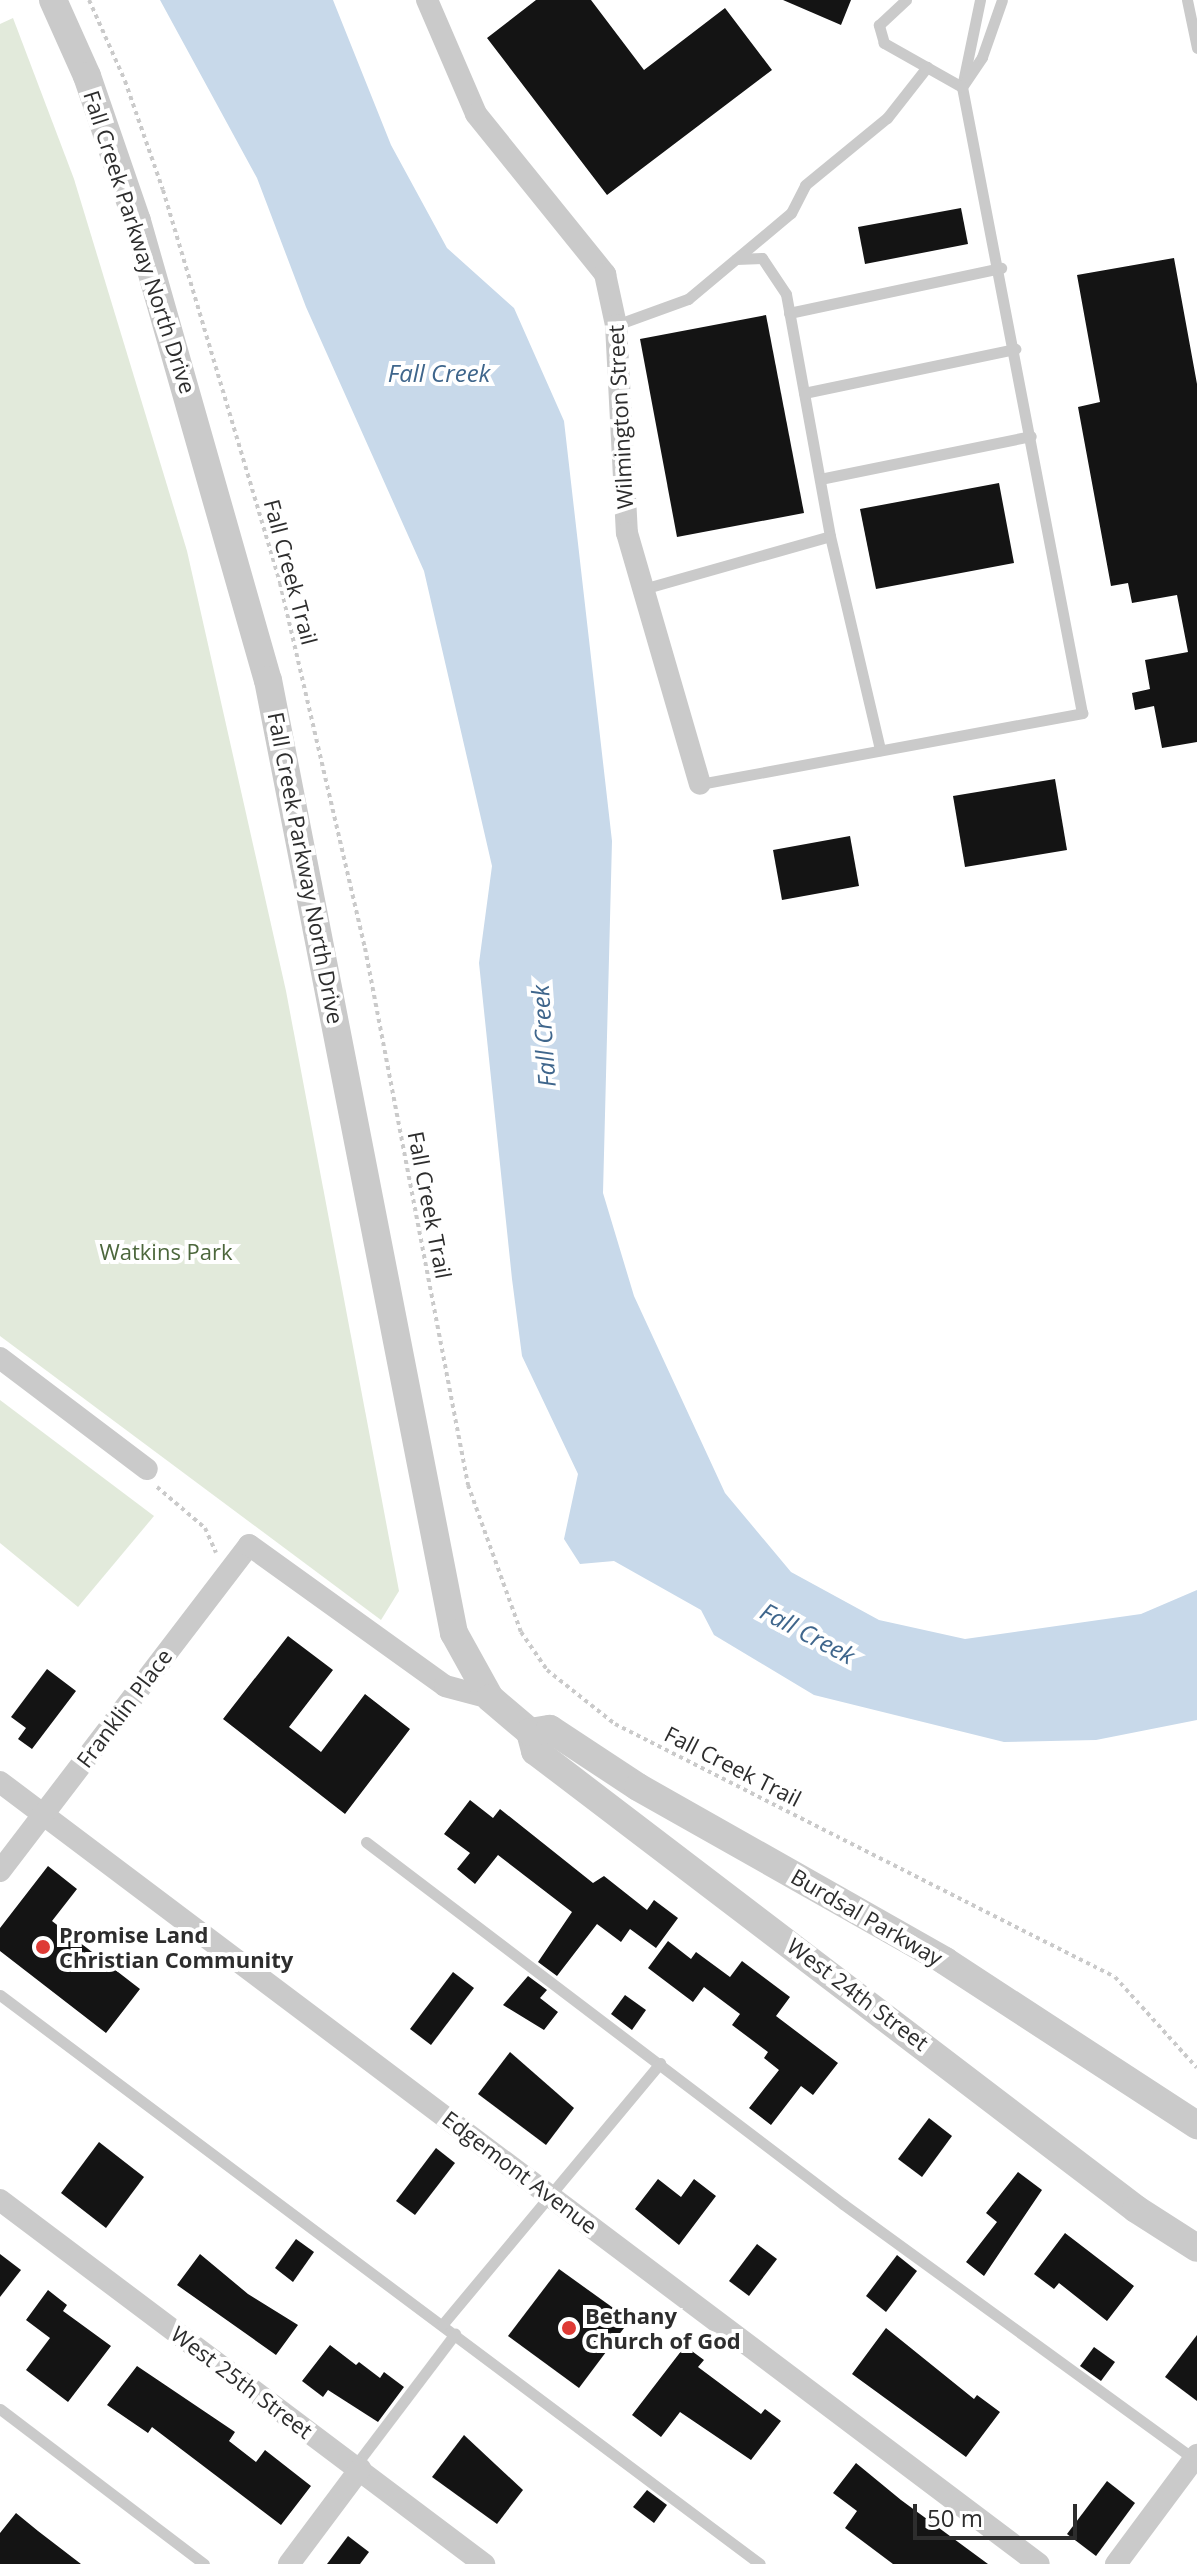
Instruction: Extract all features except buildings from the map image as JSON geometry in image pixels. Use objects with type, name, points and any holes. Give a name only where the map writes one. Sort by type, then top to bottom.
[{"type":"street","name":"Fall Creek Parkway North Drive","points":[[53,0],[87,76],[137,221],[243,583],[309,872],[454,1633],[490,1698],[530,1732]]},
{"type":"street","name":"Wilmington Street","points":[[427,0],[476,114],[605,274],[616,325],[627,533],[700,784]]},
{"type":"street","points":[[0,1358],[147,1469]]},
{"type":"street","name":"Franklin Place","points":[[0,1871],[249,1545],[445,1686],[490,1698]]},
{"type":"street","name":"Burdsal Parkway","points":[[530,1732],[550,1729],[638,1787],[945,1961],[1197,2125]]},
{"type":"street","name":"West 24th Street","points":[[530,1732],[535,1751],[1136,2209],[1197,2248]]},
{"type":"street","name":"Edgemont Avenue","points":[[0,1782],[1039,2564]]},
{"type":"street","name":"West 25th Street","points":[[0,2200],[484,2564]]},
{"type":"street","points":[[1116,2564],[1196,2457]]},
{"type":"street","points":[[289,2564],[357,2468]]},
{"type":"lane","points":[[906,0],[879,25],[884,43],[962,87]]},
{"type":"lane","points":[[700,784],[1082,713],[1001,268],[962,87],[980,0]]},
{"type":"lane","points":[[962,87],[982,57],[1002,0]]},
{"type":"lane","points":[[1187,0],[1197,48]]},
{"type":"lane","points":[[616,325],[688,299],[791,213],[805,185],[887,118],[927,67]]},
{"type":"lane","points":[[762,258],[772,229]]},
{"type":"lane","points":[[736,259],[762,258]]},
{"type":"lane","points":[[762,258],[786,294],[830,536],[880,750]]},
{"type":"lane","points":[[789,313],[1001,268]]},
{"type":"lane","points":[[804,393],[1015,349]]},
{"type":"lane","points":[[820,479],[1031,436]]},
{"type":"lane","points":[[643,589],[830,536]]},
{"type":"lane","points":[[366,1842],[843,2204],[1196,2457]]},
{"type":"lane","points":[[0,1995],[760,2564]]},
{"type":"lane","points":[[442,2325],[660,2063]]},
{"type":"lane","points":[[357,2468],[455,2334]]},
{"type":"lane","points":[[0,2409],[204,2564]]},
{"type":"path","name":"Fall Creek Trail","points":[[89,0],[125,81],[163,190],[280,583],[365,948],[468,1485],[521,1632],[547,1670],[615,1724],[1115,1977],[1197,2068]]},
{"type":"path","points":[[147,1469],[146,1474],[171,1503],[205,1528],[216,1550],[211,1570],[223,1579]]},
{"type":"green space","name":"Watkins Park","points":[[13,18],[74,179],[187,551],[286,991],[399,1591],[381,1620],[0,1336],[0,24]]},
{"type":"green space","points":[[0,1400],[154,1516],[78,1607],[0,1543]]},
{"type":"water","name":"Fall Creek","points":[[160,0],[333,0],[391,145],[447,248],[514,308],[564,421],[612,841],[603,1193],[634,1296],[725,1493],[791,1572],[879,1620],[965,1639],[1141,1614],[1197,1590],[1197,1720],[1096,1740],[1004,1742],[814,1695],[714,1635],[701,1610],[614,1561],[580,1564],[564,1539],[578,1474],[522,1356],[512,1279],[479,963],[492,866],[424,571],[306,307],[257,178]]},
{"type":"place","name":"Promise Land Christian Community","points":[[43,1947]]},
{"type":"place","name":"Bethany Church of God","points":[[569,2328]]}]
